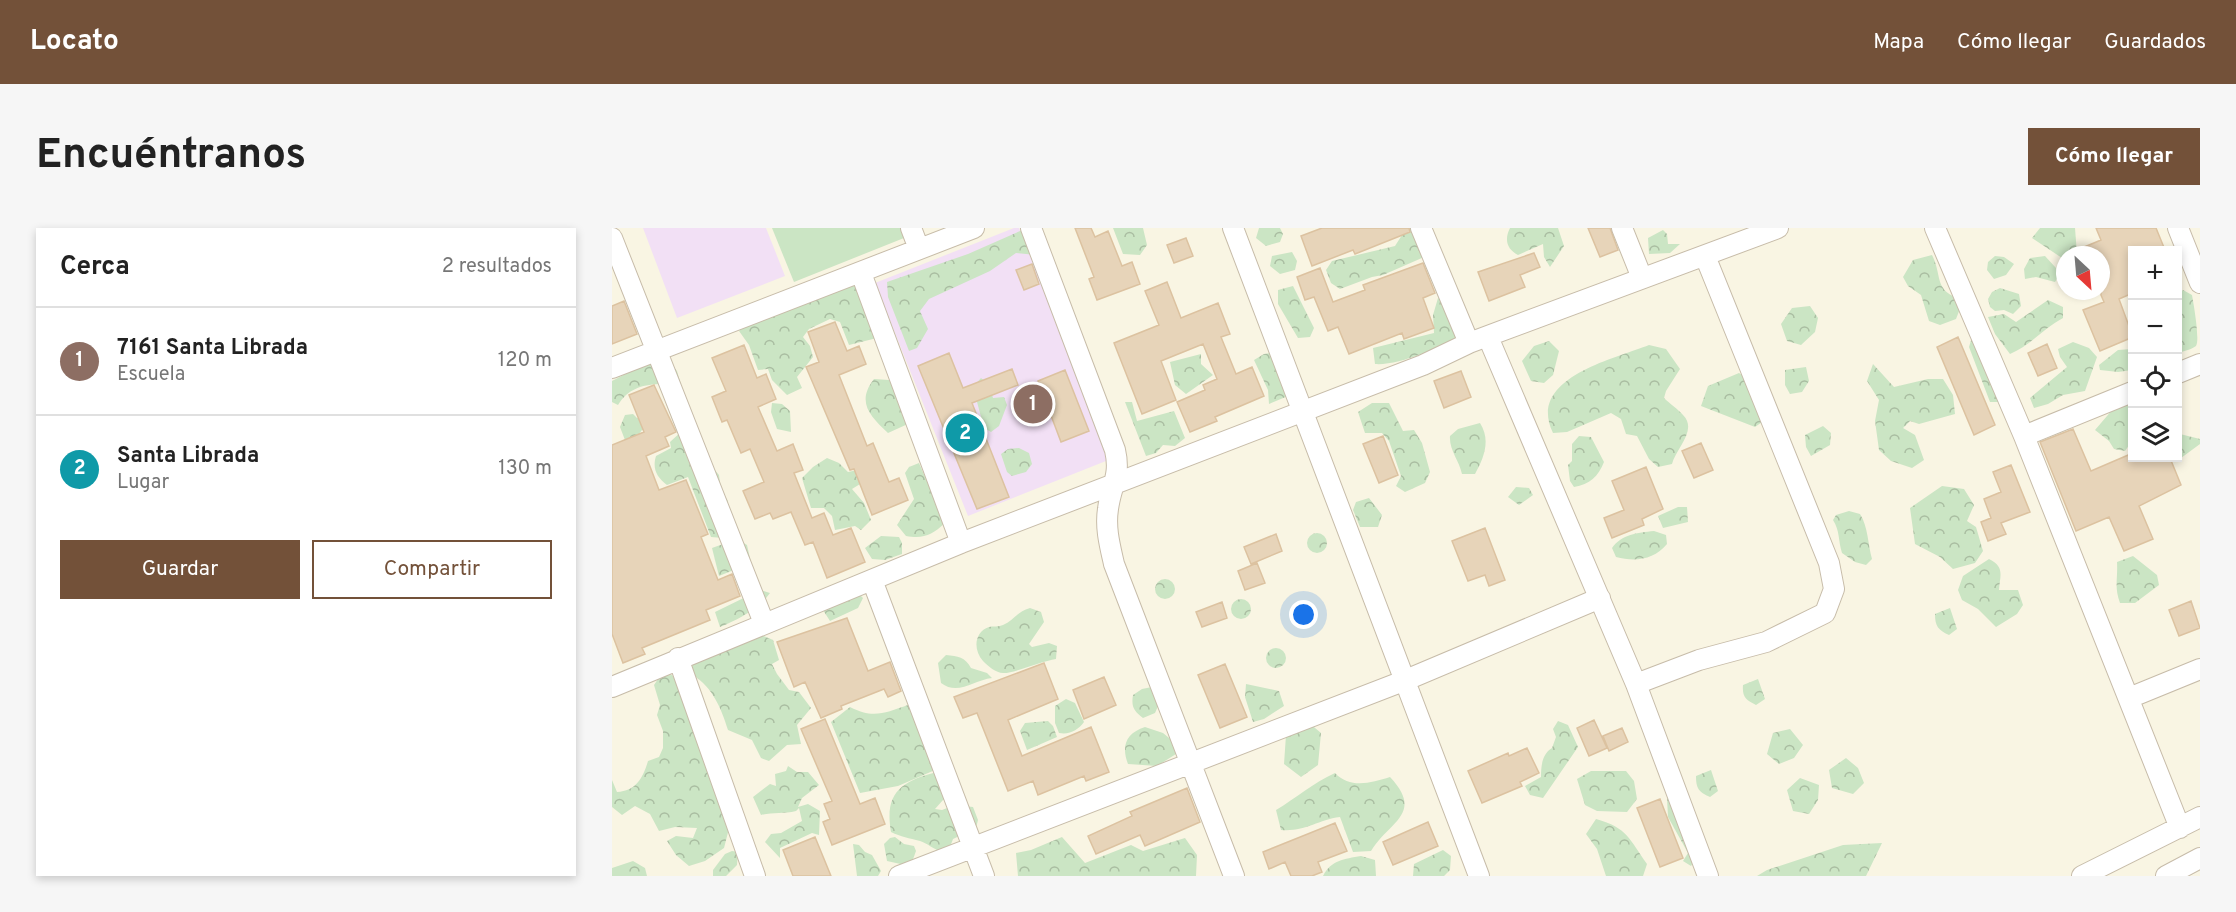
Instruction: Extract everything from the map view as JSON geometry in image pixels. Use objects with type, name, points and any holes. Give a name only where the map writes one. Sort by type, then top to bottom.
[{"type":"street","points":[[911,228],[919,249]]},
{"type":"street","points":[[612,368],[974,228]]},
{"type":"street","points":[[1031,228],[1115,450],[1119,467],[1106,526],[1114,564],[1234,876]]},
{"type":"street","points":[[1233,228],[1304,409],[1479,876]]},
{"type":"street","points":[[1421,228],[1478,340],[1600,598],[1636,684],[1708,876]]},
{"type":"street","points":[[1622,228],[1642,278]]},
{"type":"street","points":[[613,685],[961,543],[1423,365],[1478,340],[1778,228]]},
{"type":"street","points":[[1935,228],[2024,436],[2180,828]]},
{"type":"street","points":[[2178,228],[2200,283]]},
{"type":"street","points":[[612,238],[764,623]]},
{"type":"street","points":[[1636,684],[1699,660],[1766,642],[1825,613],[1834,589],[1829,563],[1705,256]]},
{"type":"street","points":[[861,273],[961,543]]},
{"type":"street","points":[[2182,371],[2200,364]]},
{"type":"street","points":[[2024,436],[2128,394]]},
{"type":"street","points":[[872,580],[971,847],[984,876]]},
{"type":"street","points":[[899,876],[1406,680],[1600,598]]},
{"type":"street","points":[[678,658],[755,876]]},
{"type":"street","points":[[2129,698],[2200,669]]},
{"type":"street","points":[[2082,876],[2200,818]]},
{"type":"street","points":[[2166,876],[2200,858]]},
{"type":"shaded area","points":[[643,228],[766,228],[785,276],[677,318]]},
{"type":"shaded area","points":[[1019,228],[1111,459],[968,516],[875,283]]},
{"type":"green space","points":[[772,228],[912,228],[914,234],[794,282]]},
{"type":"green space","points":[[1027,228],[1036,255],[1016,253],[990,271],[929,299],[920,311],[928,329],[917,348],[909,351],[888,297],[887,282],[968,254]]},
{"type":"green space","points":[[1113,228],[1143,228],[1147,245],[1140,255],[1123,254]]},
{"type":"green space","points":[[1259,228],[1280,228],[1283,234],[1280,242],[1266,246],[1256,238]]},
{"type":"green space","points":[[1400,228],[1431,228],[1431,254],[1383,275],[1340,289],[1331,283],[1326,270],[1332,261],[1395,246],[1402,235]]},
{"type":"green space","points":[[1510,228],[1558,228],[1564,246],[1550,267],[1544,257],[1543,244],[1518,255],[1511,250],[1507,240]]},
{"type":"green space","points":[[2040,228],[2075,228],[2076,246],[2056,246],[2056,254],[2032,238]]},
{"type":"green space","points":[[1663,230],[1667,234],[1668,244],[1680,244],[1670,253],[1649,254],[1648,238]]},
{"type":"green space","points":[[1292,252],[1297,261],[1295,270],[1280,274],[1270,266],[1272,256]]},
{"type":"green space","points":[[1932,255],[1942,285],[1945,290],[1957,298],[1961,306],[1956,319],[1940,325],[1929,321],[1921,295],[1908,286],[1903,277],[1913,260]]},
{"type":"green space","points":[[1995,256],[2004,257],[2014,264],[2006,275],[1994,279],[1987,270],[1988,262]]},
{"type":"green space","points":[[2045,256],[2056,268],[2055,282],[2036,277],[2025,279],[2024,269],[2030,258]]},
{"type":"green space","points":[[850,284],[862,288],[877,338],[849,345],[840,322],[830,319],[809,329],[803,337],[810,346],[813,357],[797,377],[802,388],[787,395],[772,380],[768,369],[758,370],[749,345],[739,331],[746,325]]},
{"type":"green space","points":[[1293,286],[1314,328],[1310,337],[1298,338],[1278,304],[1278,290]]},
{"type":"green space","points":[[2000,288],[2019,294],[2021,306],[2013,314],[2004,310],[1995,311],[1990,307],[1988,299],[1992,292]]},
{"type":"green space","points":[[2182,291],[2192,295],[2197,343],[2196,346],[2182,352],[2182,300]]},
{"type":"green space","points":[[1438,298],[1447,303],[1461,334],[1420,355],[1385,364],[1375,364],[1373,348],[1434,333],[1433,315]]},
{"type":"green space","points":[[2048,300],[2063,307],[2063,318],[2010,354],[1995,334],[1988,317],[2004,314],[2016,322]]},
{"type":"green space","points":[[1810,306],[1818,318],[1815,332],[1801,345],[1787,341],[1781,324],[1792,308]]},
{"type":"green space","points":[[1972,337],[1999,402],[1990,402],[1969,347]]},
{"type":"green space","points":[[1549,341],[1559,351],[1553,375],[1544,383],[1531,381],[1522,361],[1534,346]]},
{"type":"green space","points":[[2073,342],[2089,348],[2097,357],[2085,391],[2063,395],[2048,404],[2034,408],[2030,398],[2067,367],[2058,349]]},
{"type":"green space","points":[[1649,345],[1666,349],[1680,369],[1664,398],[1683,415],[1688,427],[1685,439],[1672,464],[1658,467],[1649,459],[1637,436],[1626,434],[1621,419],[1611,413],[1567,432],[1553,433],[1548,414],[1552,398],[1562,385],[1596,364]]},
{"type":"green space","points":[[2128,349],[2128,371],[2100,370],[2099,365],[2118,350]]},
{"type":"green space","points":[[1277,352],[1288,396],[1269,404],[1268,390],[1254,360],[1264,354]]},
{"type":"green space","points":[[1201,354],[1201,364],[1213,375],[1186,394],[1175,385],[1170,362]]},
{"type":"green space","points":[[667,359],[677,371],[684,395],[671,410],[667,406],[659,384],[636,389],[626,395],[618,405],[612,402],[612,381],[641,366]]},
{"type":"green space","points":[[1873,364],[1894,387],[1928,379],[1943,379],[1953,395],[1955,414],[1919,424],[1910,421],[1903,428],[1915,435],[1924,460],[1912,468],[1891,461],[1879,450],[1875,421],[1879,400],[1867,381]]},
{"type":"green space","points":[[1806,367],[1809,381],[1802,392],[1790,394],[1785,385],[1785,370]]},
{"type":"green space","points":[[1739,373],[1751,381],[1765,420],[1755,427],[1701,406],[1708,386]]},
{"type":"green space","points":[[981,378],[989,385],[993,398],[1004,397],[1007,405],[999,426],[991,432],[984,428],[973,387]]},
{"type":"green space","points":[[874,379],[889,380],[900,396],[910,423],[888,433],[871,415],[866,395]]},
{"type":"green space","points":[[2128,399],[2128,447],[2125,451],[2114,449],[2109,441],[2095,430],[2119,402]]},
{"type":"green space","points":[[1125,402],[1132,402],[1137,421],[1174,411],[1185,438],[1175,446],[1163,445],[1156,453],[1146,456]]},
{"type":"green space","points":[[772,403],[782,404],[790,411],[791,432],[777,429],[771,412]]},
{"type":"green space","points":[[1372,403],[1389,403],[1403,431],[1414,430],[1422,443],[1430,472],[1425,483],[1405,492],[1396,486],[1401,476],[1389,441],[1382,433],[1365,433],[1358,412]]},
{"type":"green space","points":[[633,414],[637,418],[654,414],[654,427],[642,430],[628,448],[620,427],[625,415]]},
{"type":"green space","points":[[1480,423],[1486,442],[1481,462],[1475,474],[1462,474],[1451,446],[1450,436],[1458,429]]},
{"type":"green space","points":[[1823,426],[1831,433],[1830,445],[1811,456],[1806,447],[1805,435]]},
{"type":"green space","points":[[682,431],[719,475],[721,490],[728,501],[723,538],[711,537],[688,477],[667,485],[656,472],[656,456],[671,448],[670,442]]},
{"type":"green space","points":[[2182,434],[2200,439],[2200,444],[2182,457]]},
{"type":"green space","points":[[1579,436],[1591,437],[1604,462],[1593,479],[1574,487],[1570,481],[1568,465],[1572,461],[1572,444]]},
{"type":"green space","points":[[1019,448],[1029,453],[1032,464],[1026,472],[1012,476],[1007,472],[1001,454],[1008,449]]},
{"type":"green space","points":[[827,458],[839,463],[848,472],[867,468],[865,481],[852,489],[864,503],[871,520],[861,530],[855,526],[835,530],[832,516],[824,508],[811,508],[802,478]]},
{"type":"green space","points":[[919,463],[945,523],[927,535],[906,536],[897,525],[914,499],[905,473],[909,467]]},
{"type":"green space","points":[[1942,486],[1964,489],[1974,505],[1967,521],[1976,527],[1983,551],[1975,563],[1953,569],[1940,557],[1915,544],[1910,508]]},
{"type":"green space","points":[[1516,487],[1529,488],[1533,495],[1519,505],[1508,497]]},
{"type":"green space","points":[[1369,498],[1382,515],[1378,527],[1360,527],[1353,510],[1356,502]]},
{"type":"green space","points":[[1678,507],[1687,507],[1688,522],[1663,528],[1658,516]]},
{"type":"green space","points":[[1849,511],[1860,514],[1865,524],[1872,559],[1866,565],[1855,562],[1842,553],[1833,520],[1836,515]]},
{"type":"green space","points":[[1654,531],[1666,535],[1667,544],[1662,549],[1644,558],[1616,557],[1612,548],[1620,540]]},
{"type":"green space","points":[[1317,533],[1324,536],[1327,543],[1324,550],[1317,553],[1310,550],[1307,543],[1310,536]]},
{"type":"green space","points":[[881,536],[899,537],[902,543],[902,554],[885,560],[872,559],[865,548]]},
{"type":"green space","points":[[737,539],[747,545],[751,563],[719,576],[712,548]]},
{"type":"green space","points":[[2133,556],[2157,575],[2159,585],[2135,603],[2120,603],[2117,587],[2117,562]]},
{"type":"green space","points":[[1989,559],[1999,568],[1999,590],[2018,590],[2023,605],[2017,614],[1996,627],[1978,609],[1962,600],[1958,590],[1963,576]]},
{"type":"green space","points":[[1165,579],[1172,582],[1175,589],[1172,596],[1165,599],[1158,596],[1155,589],[1158,582]]},
{"type":"green space","points":[[760,590],[770,593],[754,609],[720,627],[715,612]]},
{"type":"green space","points":[[856,591],[863,598],[858,608],[830,621],[823,610]]},
{"type":"green space","points":[[1241,599],[1248,602],[1251,609],[1248,616],[1241,619],[1234,616],[1231,609],[1234,602]]},
{"type":"green space","points":[[1030,608],[1041,612],[1044,622],[1029,644],[1032,647],[1049,643],[1057,646],[1056,659],[1007,673],[995,671],[985,663],[978,652],[977,642],[980,633],[989,627],[1003,625]]},
{"type":"green space","points":[[1950,608],[1957,629],[1949,635],[1938,627],[1935,614]]},
{"type":"green space","points":[[759,634],[773,640],[779,660],[772,664],[777,674],[789,690],[799,692],[811,708],[797,725],[801,744],[787,745],[769,761],[761,758],[752,740],[728,730],[715,699],[706,686],[693,675],[692,667],[695,653]]},
{"type":"green space","points":[[1276,648],[1283,651],[1286,658],[1283,665],[1276,668],[1269,665],[1266,658],[1269,651]]},
{"type":"green space","points":[[946,655],[961,658],[971,668],[987,673],[992,678],[960,688],[947,687],[941,683],[938,663]]},
{"type":"green space","points":[[672,675],[690,703],[734,809],[724,848],[705,861],[689,866],[676,855],[667,841],[676,836],[693,838],[697,828],[675,827],[659,831],[650,814],[635,806],[622,815],[612,807],[612,780],[617,792],[629,789],[641,778],[648,761],[659,757],[663,748],[663,731],[657,715],[660,705],[654,685],[660,676]]},
{"type":"green space","points":[[1758,679],[1765,699],[1756,705],[1745,698],[1743,685]]},
{"type":"green space","points":[[1246,684],[1279,691],[1284,706],[1264,719],[1253,722],[1245,697]]},
{"type":"green space","points":[[1152,687],[1159,704],[1155,713],[1143,718],[1134,708],[1133,695],[1142,689]]},
{"type":"green space","points":[[1066,699],[1075,703],[1084,722],[1073,731],[1059,733],[1055,723],[1055,706]]},
{"type":"green space","points":[[908,705],[927,706],[942,767],[898,786],[860,793],[831,722],[850,707],[872,714]]},
{"type":"green space","points":[[1048,721],[1053,726],[1057,737],[1027,750],[1020,731],[1025,723]]},
{"type":"green space","points":[[1558,721],[1568,725],[1578,747],[1543,798],[1530,795],[1525,786],[1541,777],[1543,761],[1556,737],[1553,729]]},
{"type":"green space","points":[[1308,722],[1321,733],[1318,765],[1301,777],[1284,764],[1286,735]]},
{"type":"green space","points":[[1145,727],[1163,733],[1174,742],[1176,754],[1157,766],[1128,764],[1125,751],[1127,741],[1133,733]]},
{"type":"green space","points":[[1790,729],[1803,745],[1794,758],[1779,764],[1767,754],[1773,733]]},
{"type":"green space","points":[[1846,758],[1858,768],[1864,783],[1853,794],[1832,788],[1829,770]]},
{"type":"green space","points":[[788,766],[797,772],[808,772],[819,785],[802,798],[798,807],[808,804],[820,811],[819,835],[812,833],[780,848],[780,858],[765,842],[771,834],[781,833],[802,821],[799,808],[792,812],[761,815],[753,797],[770,784],[776,786],[775,774],[786,771]]},
{"type":"green space","points":[[1711,770],[1718,791],[1710,797],[1699,790],[1696,776]]},
{"type":"green space","points":[[1591,771],[1626,771],[1634,781],[1637,799],[1627,812],[1597,811],[1585,805],[1577,779]]},
{"type":"green space","points":[[937,772],[952,798],[943,800],[935,809],[942,810],[955,805],[973,807],[978,820],[976,828],[953,839],[950,847],[942,852],[923,842],[891,832],[890,818],[890,807],[898,790],[905,784]]},
{"type":"green space","points":[[1335,773],[1354,783],[1368,783],[1390,777],[1400,790],[1404,800],[1404,809],[1394,825],[1371,851],[1353,852],[1340,817],[1304,828],[1281,830],[1276,810]]},
{"type":"green space","points":[[1800,778],[1819,785],[1818,800],[1809,814],[1793,811],[1787,790]]},
{"type":"green space","points":[[1673,790],[1698,856],[1691,866],[1683,861],[1688,853],[1668,817],[1667,798]]},
{"type":"green space","points":[[1596,819],[1615,826],[1627,836],[1647,864],[1643,876],[1606,876],[1597,849],[1586,834]]},
{"type":"green space","points":[[895,837],[904,844],[914,846],[916,851],[912,862],[905,865],[887,861],[884,844],[890,838]]},
{"type":"green space","points":[[1062,837],[1085,863],[1131,845],[1143,851],[1185,838],[1197,855],[1196,876],[1018,876],[1016,853],[1031,850]]},
{"type":"green space","points":[[1882,843],[1866,876],[1757,876],[1767,870],[1843,845]]},
{"type":"green space","points":[[853,844],[859,845],[865,852],[872,855],[881,871],[878,876],[857,876]]},
{"type":"green space","points":[[1443,850],[1451,856],[1450,870],[1444,876],[1413,876],[1414,864]]},
{"type":"green space","points":[[732,851],[738,852],[737,865],[726,876],[713,876],[713,870],[725,854]]},
{"type":"green space","points":[[1361,856],[1375,860],[1376,876],[1323,876],[1334,863]]},
{"type":"green space","points":[[633,861],[645,868],[647,876],[612,876],[612,868]]},
{"type":"building","points":[[1075,228],[1091,228],[1095,237],[1108,231],[1122,266],[1132,262],[1140,284],[1097,300],[1089,279],[1094,277]]},
{"type":"building","points":[[1322,228],[1409,228],[1410,232],[1355,254],[1353,250],[1312,266],[1301,236]]},
{"type":"building","points":[[1588,228],[1610,228],[1618,250],[1600,257]]},
{"type":"building","points":[[2096,228],[2156,228],[2163,246],[2128,246],[2128,295],[2119,299],[2128,323],[2128,339],[2100,351],[2083,310],[2104,302],[2103,300],[2110,300],[2110,246],[2087,246],[2101,240]]},
{"type":"building","points":[[1186,238],[1193,256],[1174,263],[1167,245]]},
{"type":"building","points":[[1534,253],[1540,267],[1520,275],[1525,287],[1489,301],[1478,272]]},
{"type":"building","points":[[1423,263],[1435,293],[1423,298],[1434,328],[1404,339],[1402,333],[1349,354],[1338,327],[1328,331],[1314,297],[1305,300],[1297,277],[1320,268],[1333,302],[1365,290],[1363,285]]},
{"type":"building","points":[[1032,264],[1039,284],[1024,290],[1016,270]]},
{"type":"building","points":[[1167,282],[1181,318],[1218,303],[1230,334],[1221,337],[1236,374],[1252,367],[1264,396],[1215,417],[1217,421],[1190,432],[1177,402],[1205,390],[1203,385],[1217,379],[1203,344],[1161,361],[1176,400],[1142,414],[1114,343],[1159,325],[1145,291]]},
{"type":"building","points":[[624,301],[637,334],[612,344],[612,306]]},
{"type":"building","points":[[835,322],[847,351],[859,346],[866,364],[839,375],[867,446],[873,443],[889,482],[899,478],[908,500],[872,515],[854,469],[850,470],[806,367],[819,362],[808,332]]},
{"type":"building","points":[[1958,337],[1995,425],[1974,435],[1937,347]]},
{"type":"building","points":[[2047,344],[2057,368],[2038,376],[2028,353]]},
{"type":"building","points":[[744,345],[757,378],[766,374],[776,399],[758,407],[777,451],[793,444],[803,470],[794,473],[812,518],[824,513],[833,535],[851,528],[865,562],[827,578],[813,542],[805,545],[791,512],[773,519],[770,513],[755,519],[743,491],[764,482],[750,449],[741,453],[727,420],[722,422],[712,397],[726,391],[712,358]]},
{"type":"building","points":[[949,353],[963,388],[1012,369],[1018,385],[972,403],[1009,497],[977,509],[918,366]]},
{"type":"building","points":[[1065,370],[1089,431],[1061,442],[1038,381]]},
{"type":"building","points":[[1461,371],[1471,397],[1444,408],[1434,381]]},
{"type":"building","points":[[654,385],[676,432],[665,437],[669,446],[646,456],[659,490],[686,480],[708,534],[701,537],[718,580],[732,574],[740,596],[706,610],[710,620],[642,648],[645,654],[623,663],[612,634],[612,445],[644,432],[629,395]]},
{"type":"building","points":[[2073,429],[2091,471],[2128,455],[2128,462],[2172,462],[2181,485],[2139,506],[2153,539],[2124,551],[2109,517],[2076,531],[2040,442]]},
{"type":"building","points":[[1383,436],[1398,475],[1379,483],[1363,444]]},
{"type":"building","points":[[1701,443],[1713,470],[1694,478],[1682,451]]},
{"type":"building","points":[[2011,465],[2030,512],[2001,523],[2006,534],[1988,541],[1981,522],[1991,518],[1984,499],[2001,492],[1993,472]]},
{"type":"building","points":[[1646,467],[1663,509],[1642,519],[1644,525],[1612,538],[1604,518],[1624,510],[1612,481]]},
{"type":"building","points":[[1485,528],[1505,580],[1489,586],[1485,575],[1468,581],[1452,541]]},
{"type":"building","points":[[1276,534],[1282,551],[1251,564],[1244,547]]},
{"type":"building","points":[[1257,563],[1265,583],[1245,590],[1238,571]]},
{"type":"building","points":[[2191,601],[2200,628],[2179,636],[2169,610]]},
{"type":"building","points":[[1222,602],[1227,618],[1202,627],[1196,612]]},
{"type":"building","points":[[847,618],[868,671],[890,662],[901,691],[888,697],[884,689],[841,706],[842,709],[821,718],[805,682],[794,687],[777,642]]},
{"type":"building","points":[[1044,663],[1058,699],[1008,720],[1022,756],[1091,727],[1109,772],[1086,781],[1084,776],[1038,795],[1033,781],[1008,791],[977,713],[963,718],[954,697]]},
{"type":"building","points":[[1225,664],[1247,717],[1220,728],[1198,675]]},
{"type":"building","points":[[1104,677],[1116,705],[1084,719],[1073,690]]},
{"type":"building","points":[[825,719],[860,804],[875,798],[885,824],[832,845],[823,822],[830,819],[824,804],[832,801],[801,729]]},
{"type":"building","points":[[1594,720],[1607,748],[1589,756],[1577,728]]},
{"type":"building","points":[[1622,728],[1628,742],[1609,751],[1603,736]]},
{"type":"building","points":[[1527,748],[1539,773],[1520,782],[1522,786],[1482,803],[1468,771],[1508,753],[1509,756]]},
{"type":"building","points":[[1187,788],[1200,822],[1145,846],[1140,835],[1096,854],[1088,836],[1132,816],[1130,812]]},
{"type":"building","points":[[1660,799],[1683,858],[1660,867],[1637,808]]},
{"type":"building","points":[[1428,822],[1438,846],[1393,865],[1383,842]]},
{"type":"building","points":[[1335,823],[1347,851],[1318,862],[1322,872],[1312,876],[1291,876],[1285,862],[1269,869],[1263,852]]},
{"type":"building","points":[[815,837],[831,876],[793,876],[783,850]]},
{"type":"place","name":"7161 Santa Librada","points":[[1033,404]]},
{"type":"place","name":"Santa Librada","points":[[965,433]]}]
